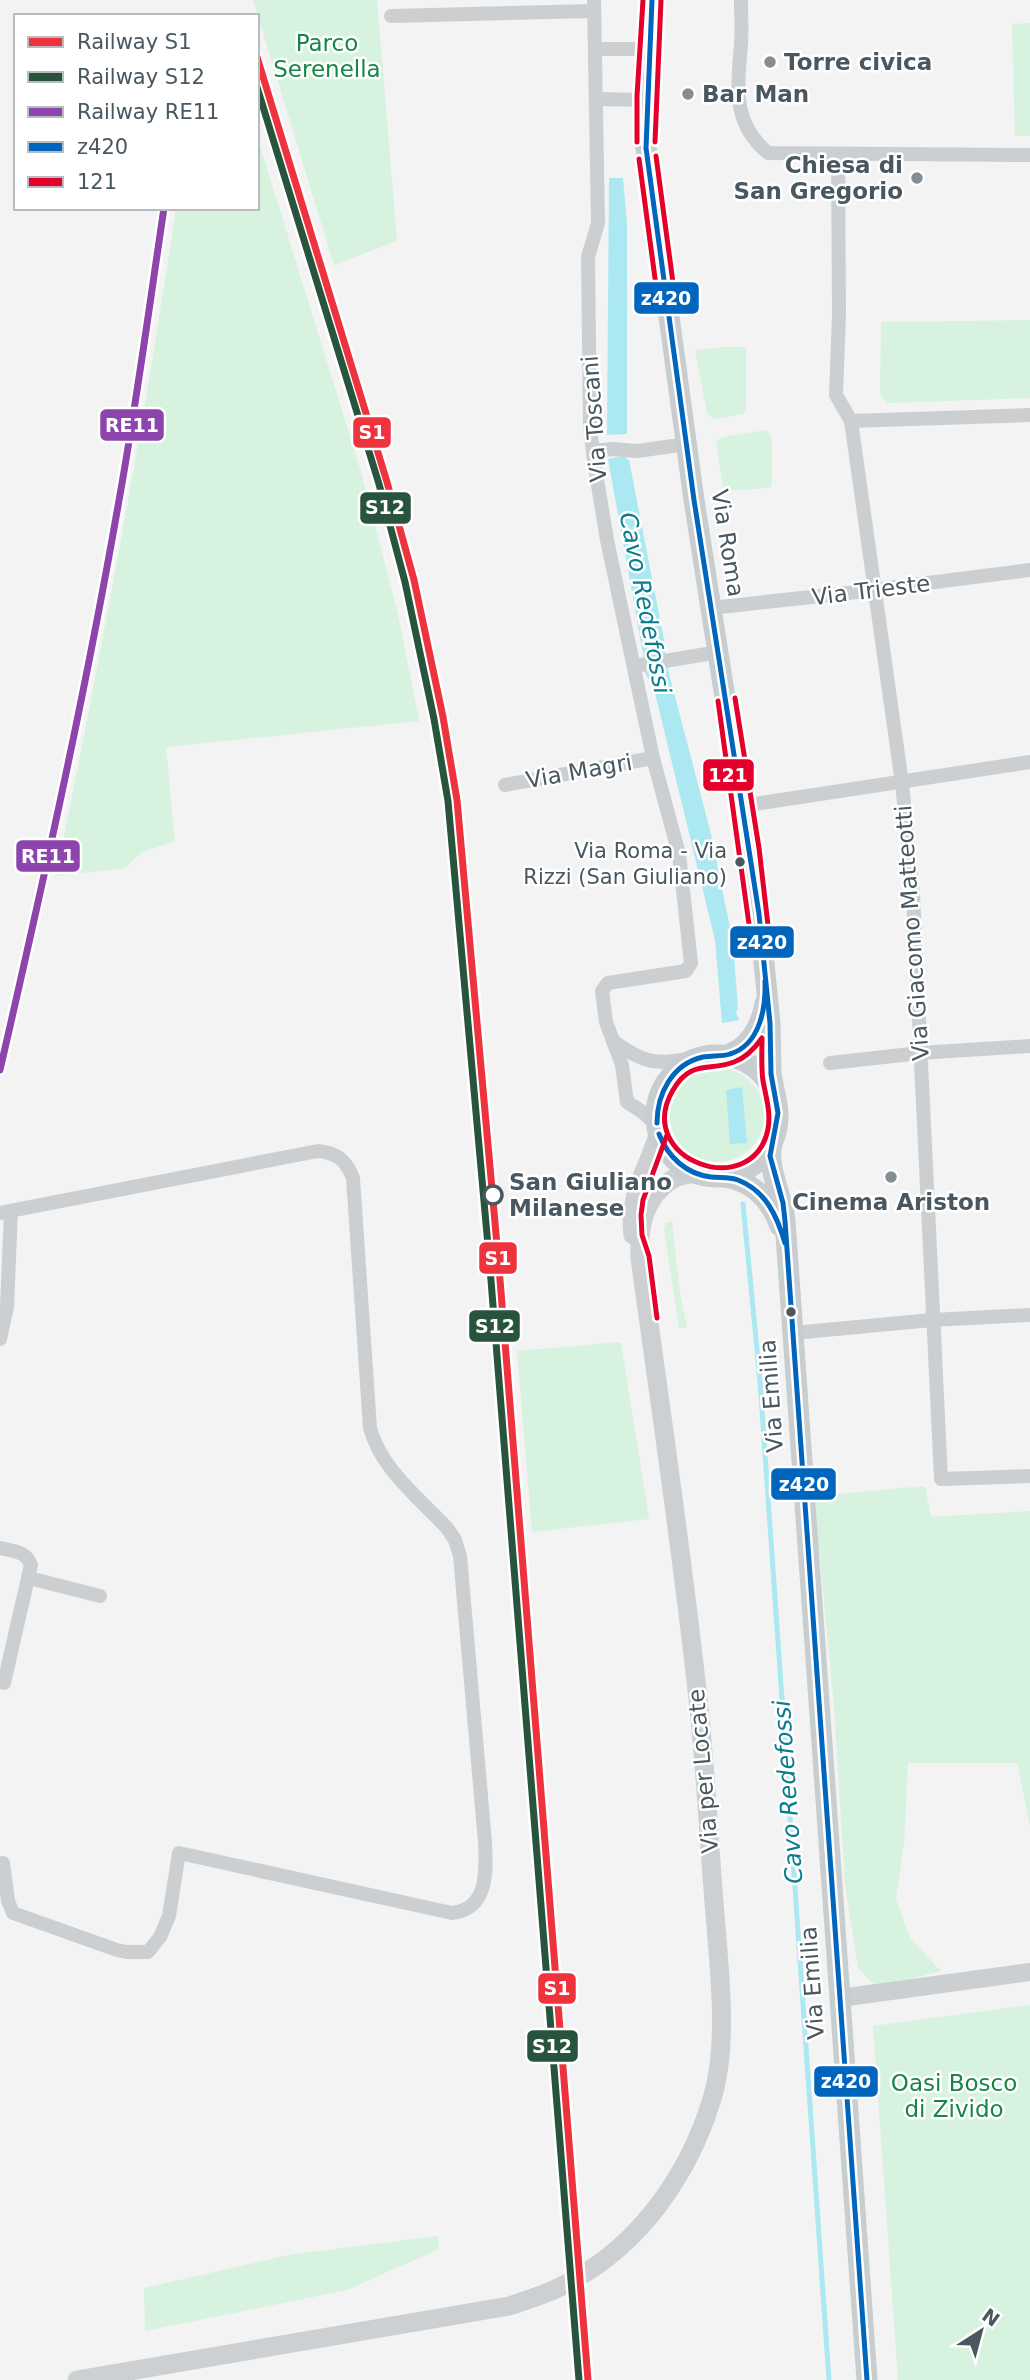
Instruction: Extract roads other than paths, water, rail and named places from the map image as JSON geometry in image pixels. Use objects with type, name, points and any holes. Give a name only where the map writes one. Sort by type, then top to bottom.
[{"type":"main road","points":[[648,100],[652,0]]},
{"type":"main road","name":"Via Roma","points":[[648,100],[646,148],[711,608],[759,914],[771,1023],[771,1074],[776,1099]]},
{"type":"main road","name":"Via Roma","points":[[715,1056],[735,1052],[751,1037],[761,1019],[766,994]]},
{"type":"main road","points":[[715,1056],[741,1060],[755,1069],[769,1084],[776,1099],[778,1124],[772,1144],[753,1166],[725,1177],[701,1175],[688,1170],[665,1148],[658,1128],[659,1099],[670,1078],[687,1063],[715,1056]]},
{"type":"main road","name":"Via per Locate","points":[[640,1258],[633,1237],[632,1207],[658,1128]]},
{"type":"main road","name":"Via Emilia","points":[[772,1144],[771,1160],[785,1210],[867,2380]]},
{"type":"main road","name":"Via per Locate","points":[[77,2380],[509,2306],[572,2281],[612,2254],[640,2227],[682,2170],[712,2099],[720,2025],[699,1703],[640,1258],[642,1221],[652,1198],[675,1178],[685,1174],[701,1175]]},
{"type":"main road","name":"Via Emilia","points":[[725,1177],[748,1185],[767,1200],[778,1221],[786,1246]]},
{"type":"street","points":[[741,0],[737,79],[741,116],[753,141],[768,153],[1030,155]]},
{"type":"street","points":[[391,16],[594,5]]},
{"type":"street","name":"Via Toscani","points":[[594,5],[598,223],[588,257],[590,428],[599,450],[607,540],[638,666],[653,758],[679,854],[691,967],[686,971],[606,984],[602,991],[611,1040]]},
{"type":"street","points":[[595,49],[650,49]]},
{"type":"street","points":[[596,99],[648,100]]},
{"type":"street","name":"Via Giacomo Matteotti","points":[[838,154],[839,316],[835,395],[851,421],[902,783],[913,895],[941,1479],[1030,1476]]},
{"type":"street","points":[[851,421],[1030,415]]},
{"type":"street","points":[[599,450],[637,451],[687,444]]},
{"type":"street","name":"Via Trieste","points":[[711,608],[1030,570]]},
{"type":"street","points":[[638,666],[719,652]]},
{"type":"street","name":"Via Magri","points":[[505,785],[653,758]]},
{"type":"street","points":[[742,806],[1030,762]]},
{"type":"street","points":[[611,1040],[638,1058],[650,1062],[715,1056]]},
{"type":"street","points":[[611,1040],[622,1065],[626,1102],[634,1105],[658,1128]]},
{"type":"street","points":[[830,1063],[920,1053],[1030,1046]]},
{"type":"street","points":[[0,1339],[7,1307],[5,1212],[318,1151],[330,1152],[342,1158],[353,1178],[370,1428],[374,1444],[386,1464],[447,1528],[455,1540],[460,1556],[486,1876],[472,1907],[452,1913],[179,1853],[169,1916],[154,1947],[139,1953],[117,1950],[13,1913],[8,1900],[3,1863]]},
{"type":"street","points":[[793,1333],[932,1320],[1030,1315]]},
{"type":"street","points":[[0,1548],[22,1553],[28,1557],[31,1565],[4,1683]]},
{"type":"street","points":[[29,1578],[100,1596]]},
{"type":"street","points":[[840,1998],[1030,1972]]},
{"type":"water","points":[[609,178],[623,178],[627,224],[627,434],[607,435]]},
{"type":"water","points":[[623,456],[629,460],[665,656],[644,659],[608,459]]},
{"type":"water","points":[[667,666],[710,830],[733,942],[738,1009],[736,1012],[739,1020],[722,1023],[715,940],[655,693],[644,670]]},
{"type":"water","points":[[742,1087],[747,1143],[730,1144],[726,1090]]},
{"type":"waterway","name":"Cavo Redefossi","points":[[743,1204],[760,1381],[829,2380]]},
{"type":"rail line","name":"S1","points":[[259,64],[387,482],[414,580],[443,717],[457,800],[499,1267],[588,2380]]},
{"type":"rail line","name":"S12","points":[[259,94],[379,484],[405,582],[448,801],[490,1268],[579,2380]]},
{"type":"rail line","name":"RE11","points":[[0,1070],[92,648],[131,432],[164,210]]},
{"type":"place","name":"Torre civica","points":[[770,62]]},
{"type":"place","name":"Bar Man","points":[[688,94]]},
{"type":"place","name":"Chiesa di San Gregorio","points":[[917,178]]},
{"type":"place","name":"Via Roma - Via Rizzi (San Giuliano)","points":[[740,862]]},
{"type":"place","name":"Cinema Ariston","points":[[891,1177]]},
{"type":"place","name":"San Giuliano Milanese","points":[[493,1195]]},
{"type":"park label","name":"Parco Serenella","points":[[327,56]]},
{"type":"park label","name":"Oasi Bosco di Zivido","points":[[954,2096]]}]
